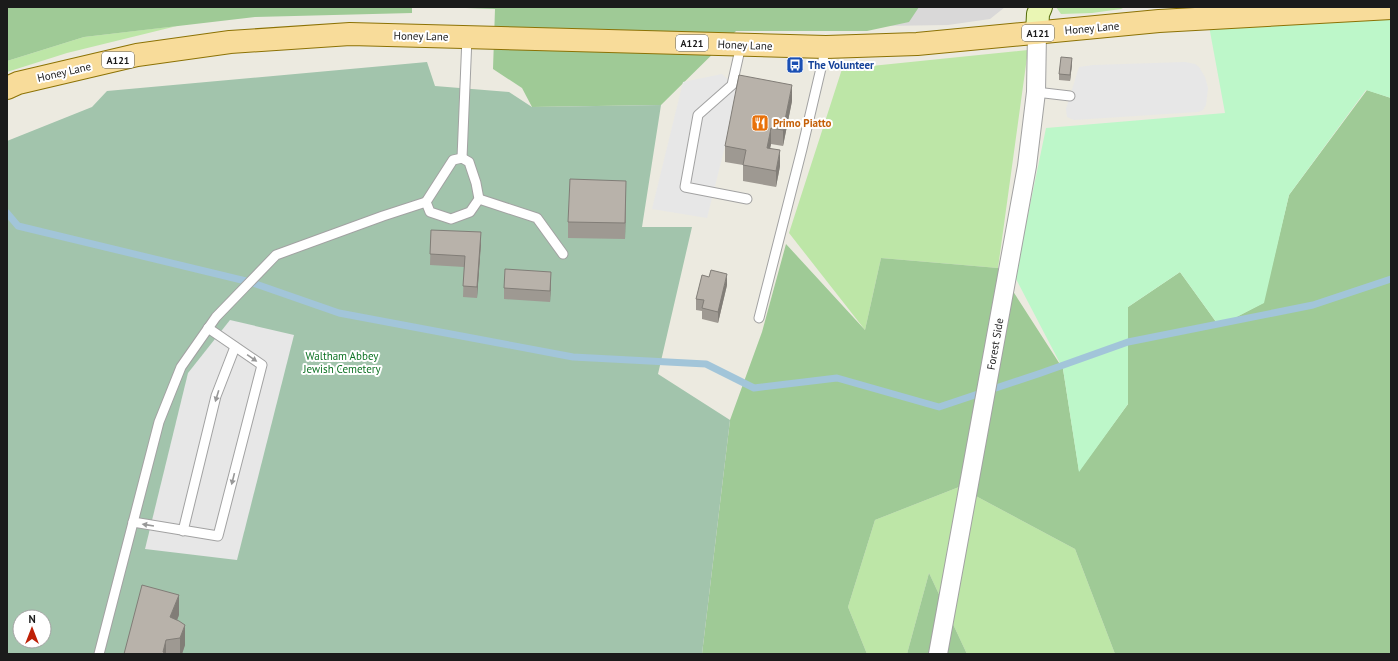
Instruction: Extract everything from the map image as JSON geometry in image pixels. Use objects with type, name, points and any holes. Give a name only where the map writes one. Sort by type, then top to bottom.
[{"type":"main road","name":"Honey Lane","points":[[7,88],[18,83],[137,55],[230,42],[350,34],[826,47],[917,44],[1037,33],[1155,14],[1391,8]]},
{"type":"street","points":[[1037,33],[1038,14],[1041,7]]},
{"type":"street","name":"Forest Side","points":[[938,654],[1025,174],[1036,92],[1037,33]]},
{"type":"lane","points":[[462,158],[467,37]]},
{"type":"lane","points":[[741,45],[732,85],[698,115],[685,187],[747,199]]},
{"type":"lane","points":[[759,318],[826,47]]},
{"type":"lane","points":[[1036,92],[1070,96]]},
{"type":"lane","points":[[99,654],[159,422],[181,367],[208,328],[216,317],[276,255],[426,202],[452,160],[462,158],[469,162],[476,183],[479,199],[470,212],[451,219],[430,212],[426,202]]},
{"type":"lane","points":[[479,199],[537,218],[563,254]]},
{"type":"lane","points":[[133,522],[218,536],[262,365],[208,328]]},
{"type":"lane","points":[[183,531],[216,396],[235,346]]},
{"type":"shaded area","points":[[884,7],[1005,7],[990,19],[948,25],[882,26]]},
{"type":"shaded area","points":[[1185,62],[1195,64],[1199,67],[1205,77],[1208,88],[1206,105],[1203,110],[1198,112],[1074,120],[1067,117],[1066,109],[1079,67],[1093,65]]},
{"type":"shaded area","points":[[722,74],[739,90],[707,218],[652,209],[683,82]]},
{"type":"shaded area","points":[[230,320],[294,335],[237,560],[145,549],[188,373]]},
{"type":"green space","points":[[7,7],[412,7],[412,13],[255,17],[84,37],[7,61]]},
{"type":"green space","points":[[437,7],[919,7],[909,22],[867,31],[736,31],[661,105],[532,107],[522,88],[493,69],[495,9]]},
{"type":"green space","points":[[1056,7],[1125,7],[1121,9],[1092,13],[1061,14]]},
{"type":"green space","points":[[1391,19],[1391,98],[1366,90],[1289,195],[1264,303],[1219,326],[1180,272],[1128,307],[1128,404],[1079,472],[1063,369],[1015,277],[1046,128],[1225,113],[1209,26]]},
{"type":"green space","points":[[177,26],[67,53],[7,72],[7,61],[84,37]]},
{"type":"green space","points":[[1028,50],[998,268],[881,258],[865,330],[789,233],[842,69]]},
{"type":"green space","name":"Waltham Abbey Jewish Cemetery","points":[[427,62],[435,86],[509,92],[532,107],[661,105],[642,227],[692,227],[658,374],[730,420],[702,654],[7,654],[7,141],[92,107],[107,91]]},
{"type":"green space","points":[[1367,90],[1391,98],[1391,654],[1115,654],[1075,549],[959,487],[875,520],[848,607],[867,654],[702,654],[730,420],[762,332],[786,244],[865,330],[881,258],[998,268],[1063,369],[1079,471],[1128,404],[1128,307],[1180,272],[1219,326],[1263,303],[1289,195]]},
{"type":"green space","points":[[959,487],[1075,549],[1115,654],[967,654],[929,573],[907,654],[867,654],[848,607],[875,520]]},
{"type":"green space","points":[[929,573],[967,654],[907,654]]},
{"type":"building","points":[[1061,57],[1072,58],[1070,75],[1059,74]]},
{"type":"building","name":"Primo Piatto","points":[[739,75],[792,85],[783,130],[771,128],[767,148],[780,150],[776,171],[743,165],[746,150],[725,146]]},
{"type":"building","points":[[570,179],[626,181],[625,223],[568,222]]},
{"type":"building","points":[[431,230],[481,232],[477,287],[463,286],[465,256],[430,254]]},
{"type":"building","points":[[505,269],[551,272],[550,291],[504,288]]},
{"type":"building","points":[[711,270],[727,274],[718,312],[702,308],[704,300],[696,299],[702,275],[709,277]]},
{"type":"building","points":[[142,585],[179,595],[170,617],[185,625],[180,638],[166,640],[163,652],[166,654],[124,654]]},
{"type":"waterway","points":[[7,213],[18,226],[250,282],[339,313],[573,357],[706,364],[754,388],[837,378],[939,407],[1128,342],[1313,305],[1391,279]]},
{"type":"place","name":"The Volunteer","points":[[795,65]]},
{"type":"place","name":"Primo Piatto","points":[[760,123]]}]
